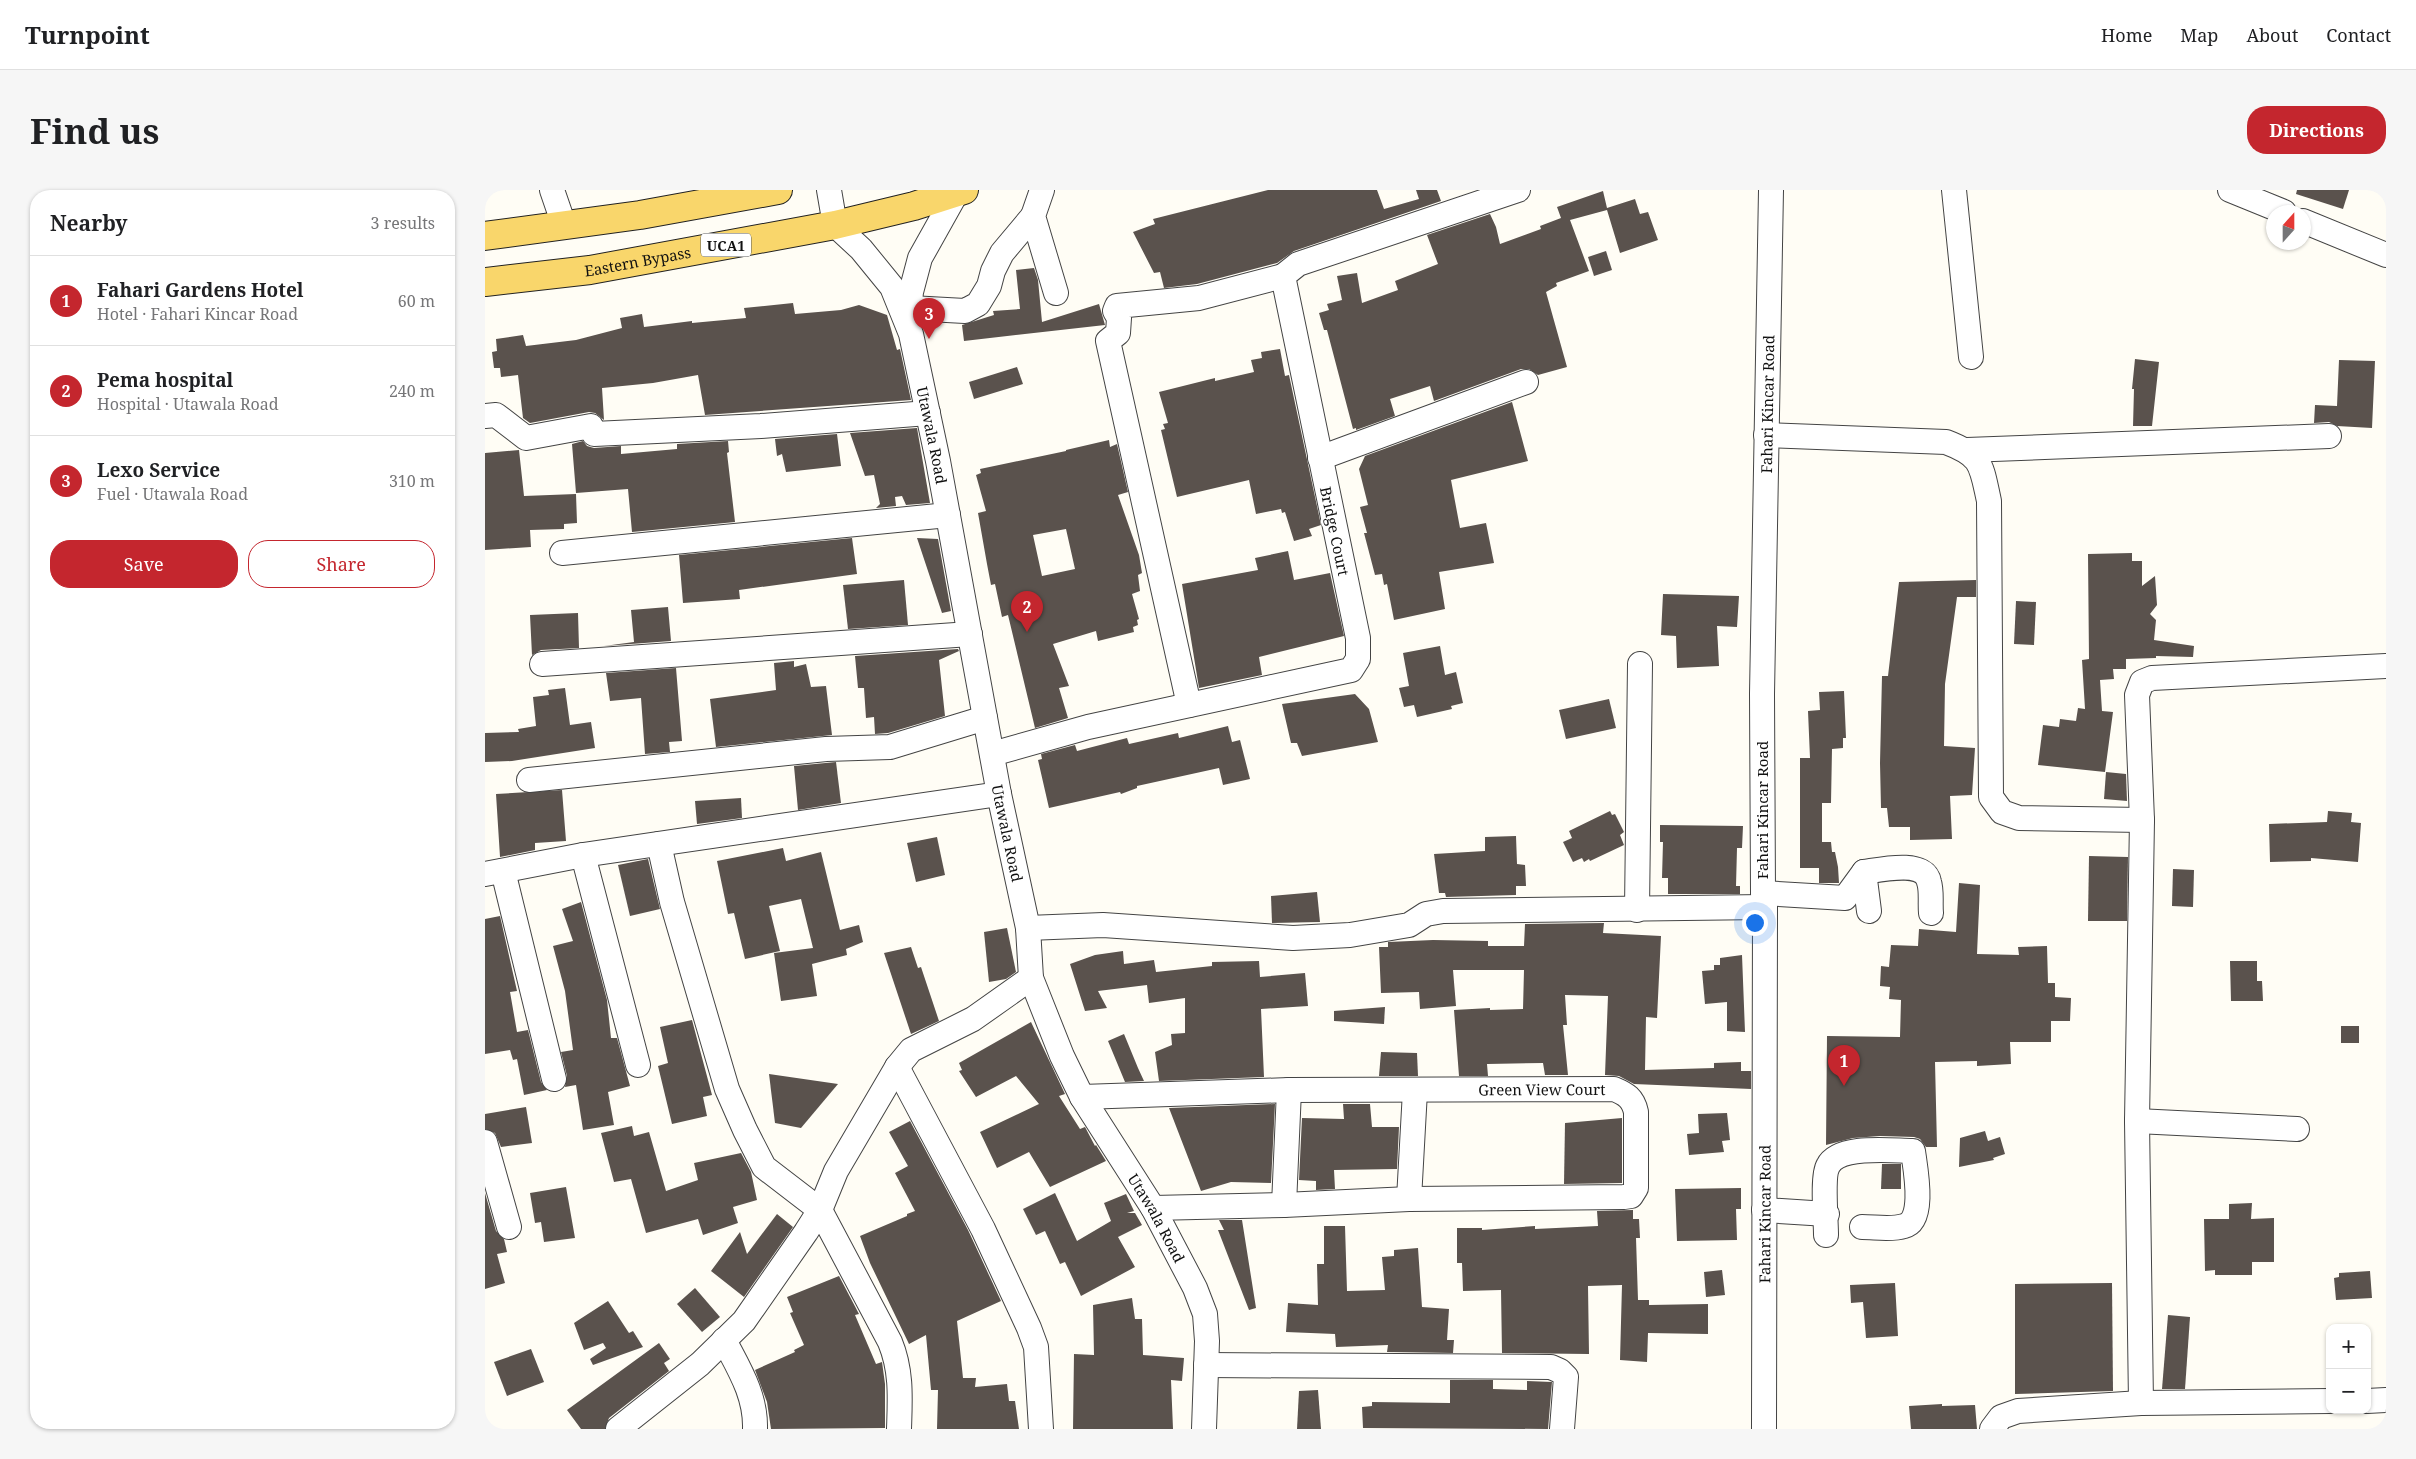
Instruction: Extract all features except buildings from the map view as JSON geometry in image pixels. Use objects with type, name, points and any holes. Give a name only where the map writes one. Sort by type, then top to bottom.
[{"type":"main road","points":[[485,236],[564,225],[676,199],[778,190]]},
{"type":"main road","name":"Eastern Bypass","points":[[485,282],[590,270],[835,225],[914,206],[961,191]]},
{"type":"street","points":[[552,190],[564,225]]},
{"type":"street","points":[[829,190],[835,225]]},
{"type":"street","points":[[961,191],[919,258],[909,317],[965,311],[978,304],[989,286],[1001,253],[1033,216],[1042,190]]},
{"type":"street","points":[[1189,705],[1108,341],[1118,333],[1119,318],[1115,311],[1117,306],[1199,298],[1283,276],[1298,264],[1517,190]]},
{"type":"street","name":"Fahari Kincar Road","points":[[1764,1429],[1762,694],[1771,190]]},
{"type":"street","points":[[1954,190],[1971,357]]},
{"type":"street","points":[[2230,190],[2267,205]]},
{"type":"street","points":[[1033,216],[1055,293]]},
{"type":"street","points":[[2311,224],[2386,255]]},
{"type":"street","name":"Utawala Road","points":[[835,225],[861,249],[892,287],[909,317],[948,515],[999,794],[1028,928],[1031,978],[1062,1056],[1082,1097],[1153,1208],[1195,1288],[1205,1314],[1204,1429]]},
{"type":"street","name":"Bridge Court","points":[[992,754],[1088,727],[1351,670],[1358,659],[1358,638],[1283,276]]},
{"type":"street","points":[[1320,458],[1526,382]]},
{"type":"street","points":[[485,416],[496,415],[526,438],[591,426],[594,434],[761,426],[928,413]]},
{"type":"street","points":[[1767,435],[1946,442],[1967,450],[2329,436]]},
{"type":"street","points":[[1967,450],[1981,466],[1989,501],[1991,797],[2002,812],[2019,818],[2142,820]]},
{"type":"street","points":[[562,553],[948,515]]},
{"type":"street","points":[[542,664],[969,634]]},
{"type":"street","points":[[1637,910],[1640,664]]},
{"type":"street","points":[[2141,1403],[2137,1121],[2142,820],[2137,695],[2142,682],[2152,678],[2386,666]]},
{"type":"street","points":[[529,780],[826,749],[890,747],[985,718]]},
{"type":"street","points":[[554,1079],[494,872],[659,844],[999,794]]},
{"type":"street","points":[[659,844],[672,902],[727,1089],[741,1122],[765,1167],[820,1210],[864,1292],[897,1358],[900,1379],[899,1429]]},
{"type":"street","points":[[583,856],[638,1065]]},
{"type":"street","points":[[1028,928],[1103,925],[1293,938],[1350,934],[1409,925],[1426,914],[1443,911],[1637,910],[1764,900],[1845,898],[1864,872],[1904,867],[1922,872],[1929,880],[1931,914]]},
{"type":"street","points":[[1864,872],[1869,911]]},
{"type":"street","points":[[618,1429],[700,1364],[744,1321],[820,1210],[836,1171],[897,1067],[911,1050],[973,1019],[1031,978]]},
{"type":"street","points":[[897,1067],[983,1229],[1029,1328],[1036,1347],[1041,1429]]},
{"type":"street","name":"Green View Court","points":[[1082,1097],[1289,1090],[1614,1089],[1625,1093],[1634,1101],[1636,1112],[1636,1188],[1631,1196],[1409,1199],[1284,1205],[1153,1208]]},
{"type":"street","points":[[1284,1205],[1289,1090]]},
{"type":"street","points":[[1409,1199],[1415,1091]]},
{"type":"street","points":[[2137,1121],[2297,1129]]},
{"type":"street","points":[[485,1142],[509,1227]]},
{"type":"street","points":[[1764,1210],[1826,1225],[1826,1177],[1828,1165],[1835,1159],[1854,1150],[1913,1151],[1917,1182],[1916,1212],[1911,1222],[1905,1226],[1862,1227]]},
{"type":"street","points":[[724,1340],[751,1393],[755,1429]]},
{"type":"street","points":[[1206,1365],[1551,1368],[1560,1371],[1566,1377],[1562,1429]]},
{"type":"street","points":[[2371,1401],[2386,1400]]},
{"type":"street","points":[[1992,1429],[2001,1417],[2019,1411],[2141,1403],[2326,1401]]},
{"type":"place","name":"Lexo Service","points":[[929,339]]},
{"type":"place","name":"Pema hospital","points":[[1027,632]]},
{"type":"place","name":"Fahari Gardens Hotel","points":[[1844,1086]]}]
